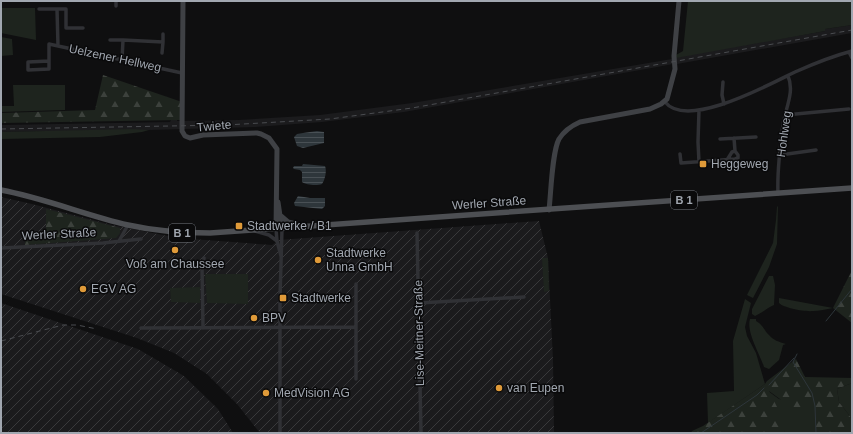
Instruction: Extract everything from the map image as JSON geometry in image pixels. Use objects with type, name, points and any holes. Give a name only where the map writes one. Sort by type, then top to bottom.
[{"type":"main road","name":"Werler Straße","points":[[1,190],[28,196],[128,225],[166,231],[194,233],[255,231],[852,188]]},
{"type":"street","points":[[116,1],[116,6]]},
{"type":"street","name":"Twiete","points":[[183,1],[181,126],[183,134],[190,138],[203,135],[256,133],[269,138],[277,149],[277,199],[279,229]]},
{"type":"street","points":[[549,210],[555,154],[558,141],[566,130],[580,122],[650,109],[664,102],[669,95],[675,69],[674,56],[679,1]]},
{"type":"street","points":[[39,9],[66,9],[66,28]]},
{"type":"street","points":[[57,9],[58,46]]},
{"type":"street","points":[[58,29],[83,28]]},
{"type":"street","points":[[162,53],[163,34]]},
{"type":"street","points":[[110,40],[163,42]]},
{"type":"street","points":[[122,60],[123,40]]},
{"type":"street","name":"Uelzener Hellweg","points":[[49,61],[49,44],[182,73]]},
{"type":"street","points":[[664,102],[668,106],[676,109],[699,110],[738,99],[788,76],[851,51],[852,58]]},
{"type":"street","points":[[49,61],[49,70],[28,70],[28,62],[49,61]]},
{"type":"street","name":"Hohlweg","points":[[778,194],[780,155],[785,115],[790,92],[790,80],[788,76]]},
{"type":"street","points":[[723,82],[722,95],[724,104]]},
{"type":"street","points":[[785,115],[849,109]]},
{"type":"street","points":[[699,110],[699,162]]},
{"type":"street","points":[[720,139],[756,137]]},
{"type":"street","points":[[680,154],[681,163],[738,158],[738,154],[735,151],[734,138]]},
{"type":"street","points":[[780,155],[816,150]]},
{"type":"street","points":[[727,160],[732,152],[735,151]]},
{"type":"street","name":"Twiete","points":[[277,199],[281,216],[279,229]]},
{"type":"street","points":[[281,216],[288,222],[307,227]]},
{"type":"street","points":[[119,241],[128,225]]},
{"type":"street","points":[[279,229],[277,241],[281,257]]},
{"type":"street","points":[[279,229],[281,257],[280,433]]},
{"type":"street","points":[[255,231],[269,235],[277,241]]},
{"type":"street","name":"Lise-Meitner-Straße","points":[[417,233],[421,433]]},
{"type":"street","name":"Werler Straße","points":[[1,248],[141,239]]},
{"type":"street","points":[[203,328],[202,267],[204,258]]},
{"type":"street","points":[[356,284],[356,379]]},
{"type":"street","points":[[419,303],[524,297]]},
{"type":"street","points":[[141,328],[356,327]]},
{"type":"shaded area","points":[[852,25],[852,33],[677,64],[676,58],[680,56]]},
{"type":"shaded area","points":[[672,59],[673,64],[657,67],[404,112],[322,122],[256,127],[1,132],[1,125],[170,122],[171,120],[238,120],[320,115],[412,103]]},
{"type":"shaded area","points":[[317,131],[324,132],[324,143],[303,148],[297,146],[294,137],[297,134]]},
{"type":"shaded area","points":[[303,164],[325,166],[326,170],[322,184],[312,185],[302,182],[302,172],[293,168],[294,166],[302,166]]},
{"type":"shaded area","points":[[298,196],[325,198],[325,206],[322,209],[295,206],[294,203]]},
{"type":"shaded area","points":[[1,197],[112,225],[178,238],[272,245],[279,240],[539,221],[548,258],[553,360],[554,433],[260,433],[237,404],[207,374],[174,353],[137,338],[1,294]]},
{"type":"shaded area","points":[[1,303],[138,349],[184,376],[218,409],[233,433],[1,433]]},
{"type":"green space","points":[[688,1],[852,1],[852,25],[676,58],[676,55],[683,51]]},
{"type":"green space","points":[[1,8],[35,8],[36,40],[1,33]]},
{"type":"green space","points":[[1,37],[12,39],[13,55],[1,56]]},
{"type":"green space","points":[[103,75],[182,102],[181,120],[1,123],[1,113],[95,110]]},
{"type":"green space","points":[[13,85],[65,85],[65,110],[1,112],[1,106],[14,106]]},
{"type":"green space","points":[[133,129],[149,130],[100,137],[1,139],[1,132]]},
{"type":"green space","points":[[778,206],[777,244],[769,267],[753,298],[747,295],[773,243]]},
{"type":"green space","points":[[46,209],[120,228],[120,233],[116,238],[25,245],[25,241],[46,238]]},
{"type":"green space","points":[[542,258],[548,258],[549,291],[544,292]]},
{"type":"green space","points":[[852,270],[852,323],[833,308]]},
{"type":"green space","points":[[205,274],[248,274],[248,304],[207,303]]},
{"type":"green space","points":[[769,276],[773,276],[775,285],[774,305],[755,316],[752,314],[752,309]]},
{"type":"green space","points":[[200,287],[200,303],[171,302],[170,288]]},
{"type":"green space","points":[[779,298],[833,308],[815,311],[800,310],[782,305],[779,303]]},
{"type":"green space","points":[[745,299],[751,303],[745,327],[747,336],[756,353],[765,384],[708,423],[707,393],[734,391],[733,341]]},
{"type":"green space","points":[[750,319],[756,319],[756,321],[761,324],[772,338],[786,344],[783,345],[779,360],[769,369],[764,367],[754,343],[749,324]]},
{"type":"green space","points":[[796,359],[805,377],[852,378],[852,383],[837,389],[839,402],[852,419],[852,433],[816,433],[815,406],[795,410],[769,391],[782,417],[785,433],[691,433],[765,384]]},
{"type":"green space","points":[[852,383],[852,419],[839,402],[837,389]]},
{"type":"green space","points":[[768,391],[779,399],[815,406],[816,433],[785,433]]},
{"type":"waterway","points":[[826,321],[852,289]]},
{"type":"waterway","points":[[797,354],[793,362],[812,393],[815,406],[816,433]]},
{"type":"waterway","points":[[769,385],[794,358]]},
{"type":"waterway","points":[[701,433],[757,395],[764,388]]},
{"type":"railway","points":[[1,129],[226,125],[330,119],[412,108],[852,30]]},
{"type":"railway","points":[[1,341],[63,325],[77,325],[97,329]]},
{"type":"place","name":"Heggeweg","points":[[703,164]]},
{"type":"place","name":"Stadtwerke / B1","points":[[239,226]]},
{"type":"place","name":"Voß am Chaussee","points":[[175,250]]},
{"type":"place","name":"Stadtwerke Unna GmbH","points":[[318,260]]},
{"type":"place","name":"EGV AG","points":[[83,289]]},
{"type":"place","name":"Stadtwerke","points":[[283,298]]},
{"type":"place","name":"BPV","points":[[254,318]]},
{"type":"place","name":"van Eupen","points":[[499,388]]},
{"type":"place","name":"MedVision AG","points":[[266,393]]}]
